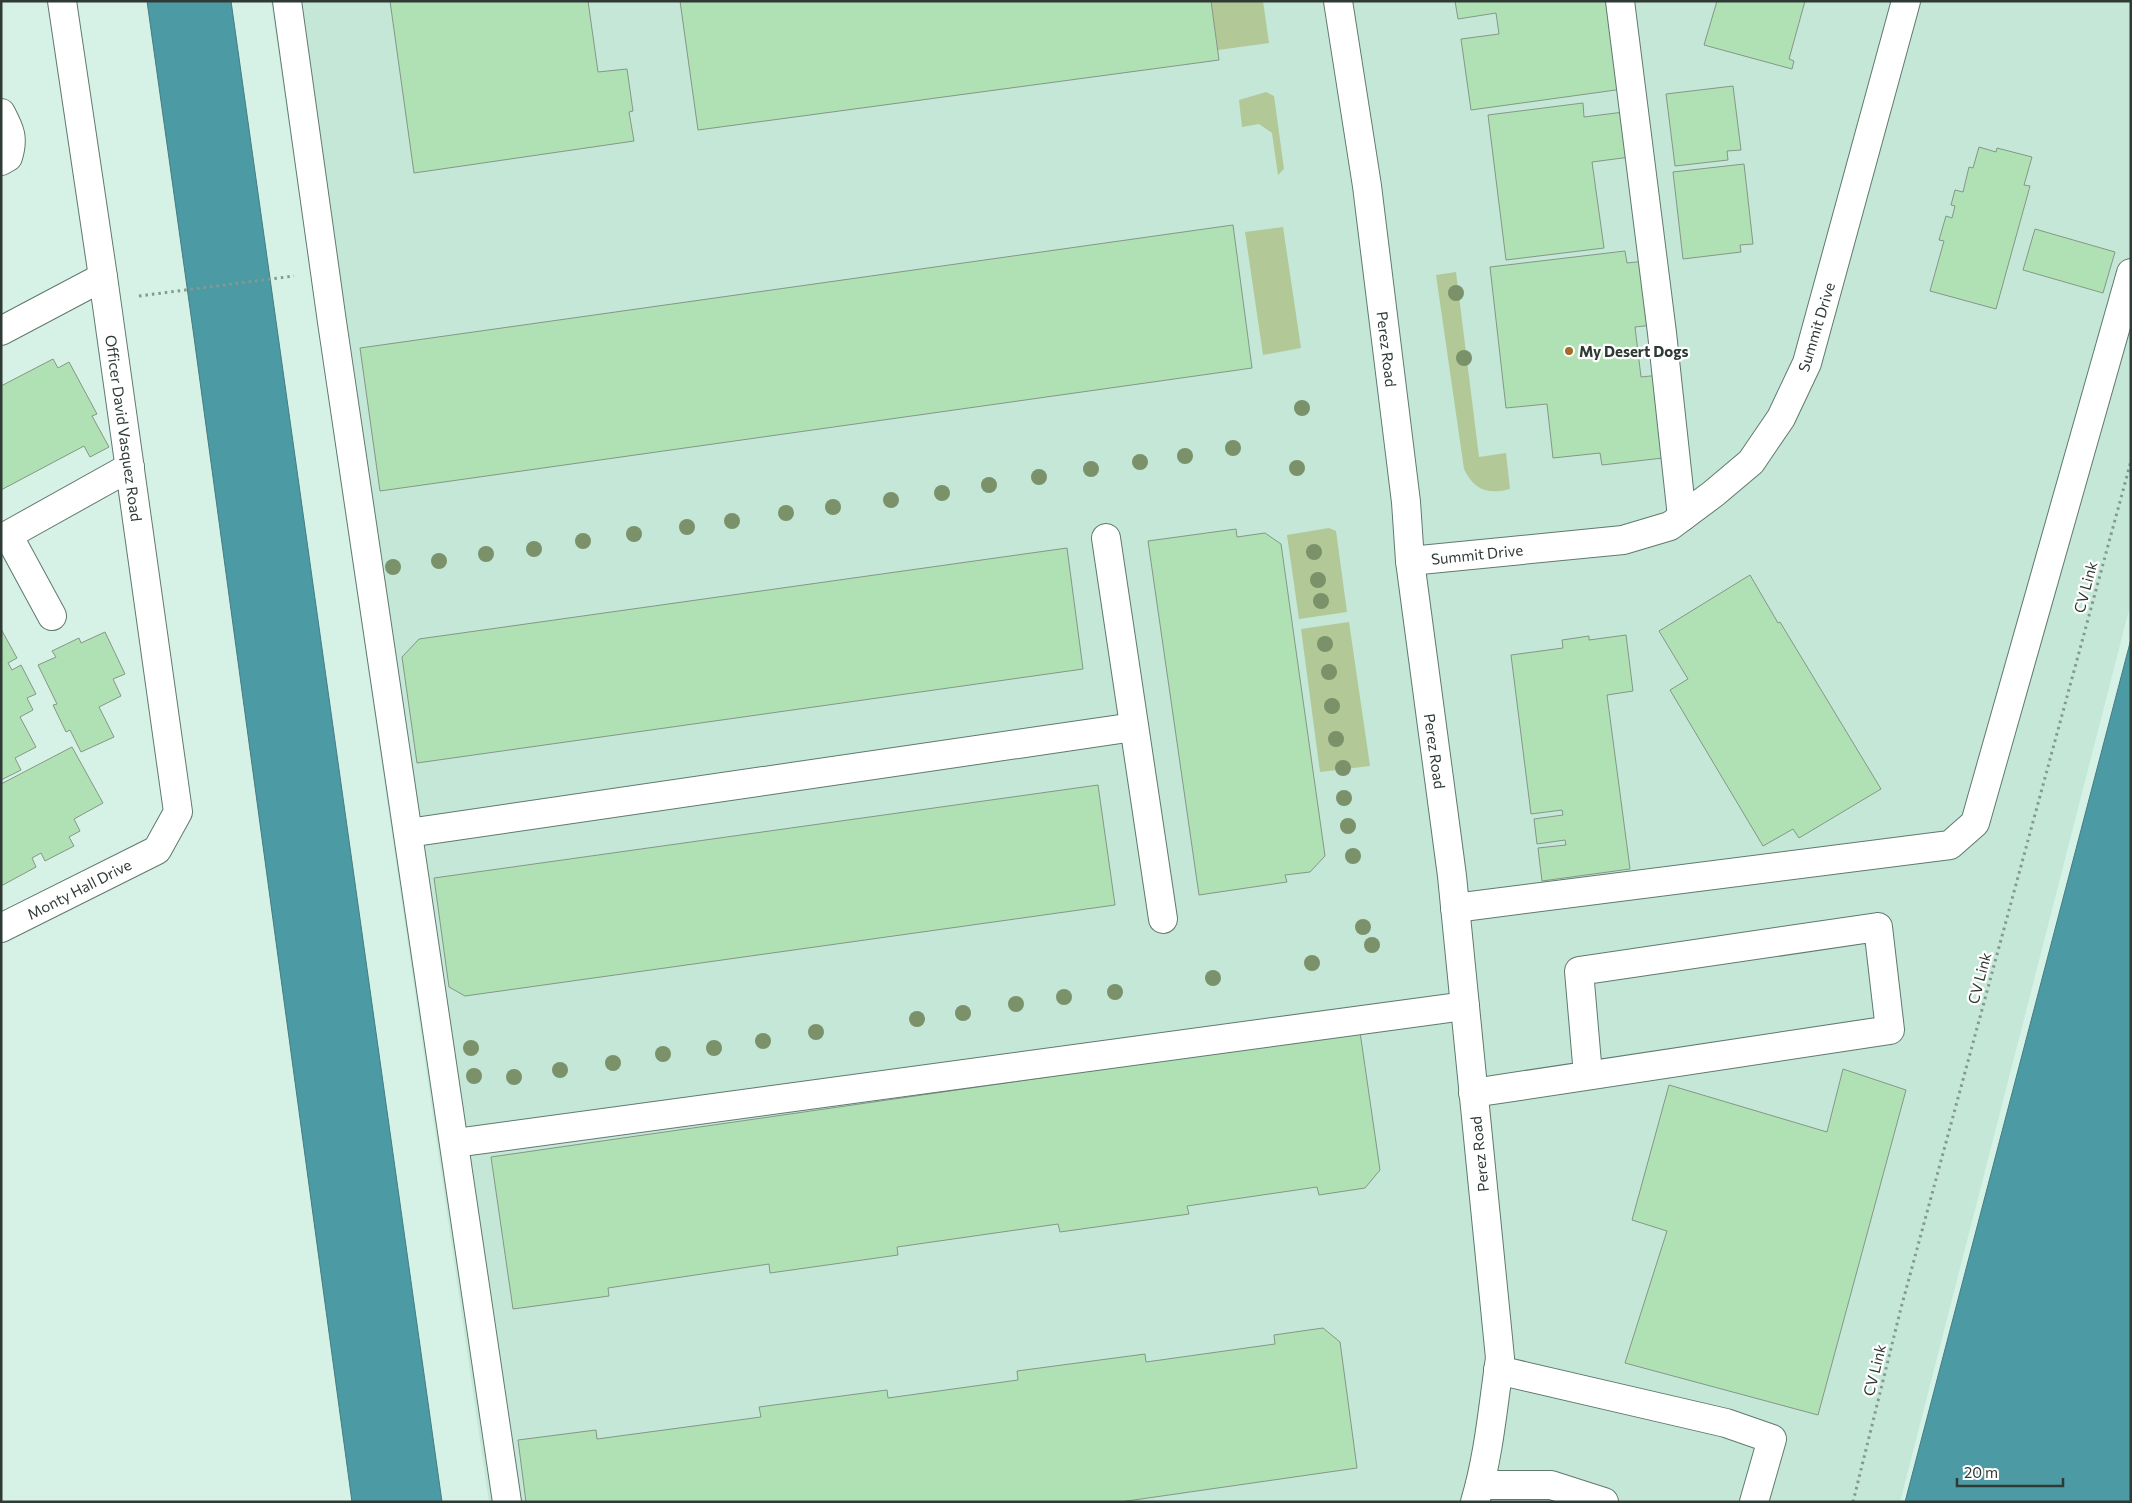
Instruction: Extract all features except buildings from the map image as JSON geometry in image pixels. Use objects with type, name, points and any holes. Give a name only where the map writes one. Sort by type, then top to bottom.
[{"type":"street","name":"Officer David Vasquez Road","points":[[62,1],[105,289],[178,812],[157,850]]},
{"type":"street","points":[[288,1],[332,322],[455,1143],[506,1502]]},
{"type":"street","name":"Perez Road","points":[[1338,1],[1368,195],[1406,502],[1410,561],[1455,908],[1500,1358],[1477,1493]]},
{"type":"street","points":[[1620,1],[1660,314],[1682,517]]},
{"type":"street","name":"Summit Drive","points":[[1410,561],[1623,540],[1670,526],[1713,494],[1751,462],[1781,418],[1807,363],[1906,1]]},
{"type":"street","points":[[1,113],[9,127],[13,143],[8,157],[1,161]]},
{"type":"street","points":[[1455,908],[1950,844],[1975,823],[2131,273]]},
{"type":"street","points":[[1,331],[105,289]]},
{"type":"street","points":[[52,616],[8,535],[130,468]]},
{"type":"street","points":[[1106,538],[1163,919]]},
{"type":"street","points":[[408,834],[1134,727]]},
{"type":"street","name":"Monty Hall Drive","points":[[1,928],[157,850]]},
{"type":"street","points":[[1473,1093],[1890,1030],[1878,927],[1579,971],[1588,1075]]},
{"type":"street","points":[[455,1143],[1465,1006]]},
{"type":"street","points":[[1498,1370],[1726,1424],[1772,1439],[1754,1502]]},
{"type":"street","points":[[1477,1493],[1551,1485],[1604,1502]]},
{"type":"path","points":[[105,289],[178,292],[301,275]]},
{"type":"path","name":"CV Link","points":[[1853,1502],[1901,1308],[2131,461]]},
{"type":"shaded area","points":[[271,1],[2131,1],[2131,602],[1900,1502],[489,1502]]},
{"type":"green space","points":[[1211,1],[1263,1],[1269,43],[1218,50]]},
{"type":"green space","points":[[1266,92],[1274,96],[1284,169],[1278,175],[1272,133],[1259,124],[1242,127],[1239,100]]},
{"type":"green space","points":[[1283,227],[1301,348],[1263,355],[1245,232]]},
{"type":"green space","points":[[1456,272],[1479,457],[1506,453],[1510,489],[1502,491],[1488,491],[1477,486],[1472,482],[1464,469],[1436,275]]},
{"type":"green space","points":[[1329,528],[1336,531],[1347,612],[1299,619],[1287,535]]},
{"type":"green space","points":[[1349,622],[1370,766],[1320,772],[1301,629]]},
{"type":"water","points":[[147,1],[231,1],[442,1502],[352,1502]]},
{"type":"water","points":[[2131,639],[2131,1502],[1905,1502]]},
{"type":"place","name":"My Desert Dogs","points":[[1569,351]]}]
